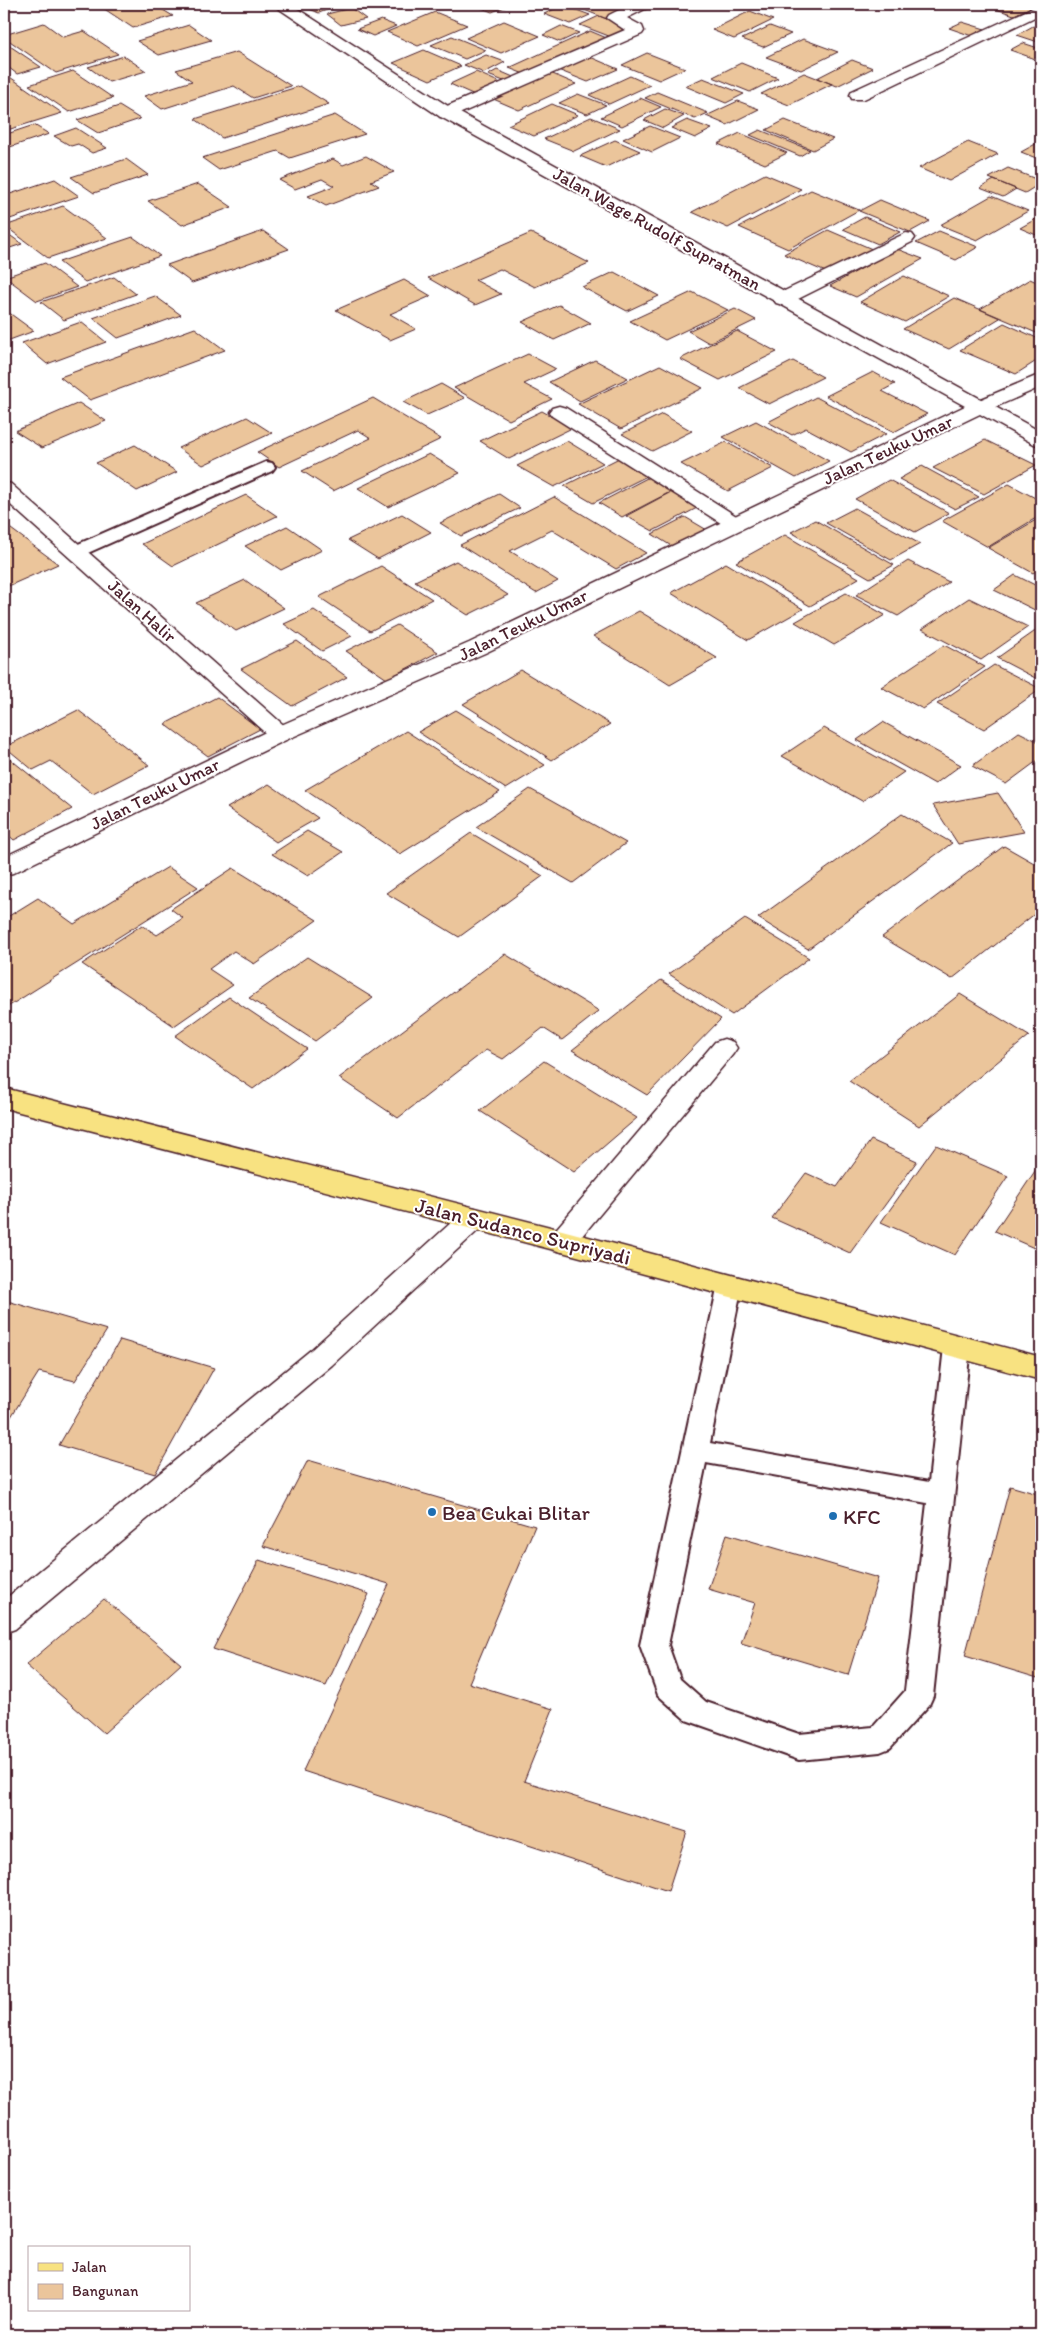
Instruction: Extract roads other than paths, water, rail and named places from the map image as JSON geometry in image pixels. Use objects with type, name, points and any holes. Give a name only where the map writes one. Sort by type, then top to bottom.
[{"type":"main road","name":"Jalan Sudanco Supriyadi","points":[[4,1098],[474,1218],[1041,1369]]},
{"type":"street","name":"Jalan Wage Rudolf Supratman","points":[[280,4],[446,113],[1041,440]]},
{"type":"street","points":[[446,113],[636,32],[636,29],[615,18],[643,4]]},
{"type":"street","points":[[858,95],[1041,8]]},
{"type":"street","points":[[784,299],[906,238]]},
{"type":"street","name":"Jalan Teuku Umar","points":[[4,867],[280,734],[477,648],[734,523],[979,407],[1041,380]]},
{"type":"street","points":[[559,412],[734,523]]},
{"type":"street","name":"Jalan Halir","points":[[4,488],[280,734]]},
{"type":"street","points":[[562,1241],[724,1048]]},
{"type":"street","points":[[4,1619],[322,1357],[474,1218]]},
{"type":"lane","points":[[75,552],[266,467]]},
{"type":"lane","points":[[730,1285],[654,1645],[668,1686],[696,1711],[799,1747],[880,1739],[919,1696],[956,1346]]},
{"type":"lane","points":[[696,1451],[941,1495]]},
{"type":"place","name":"Bea Cukai Blitar","points":[[432,1512]]},
{"type":"place","name":"KFC","points":[[833,1516]]}]
